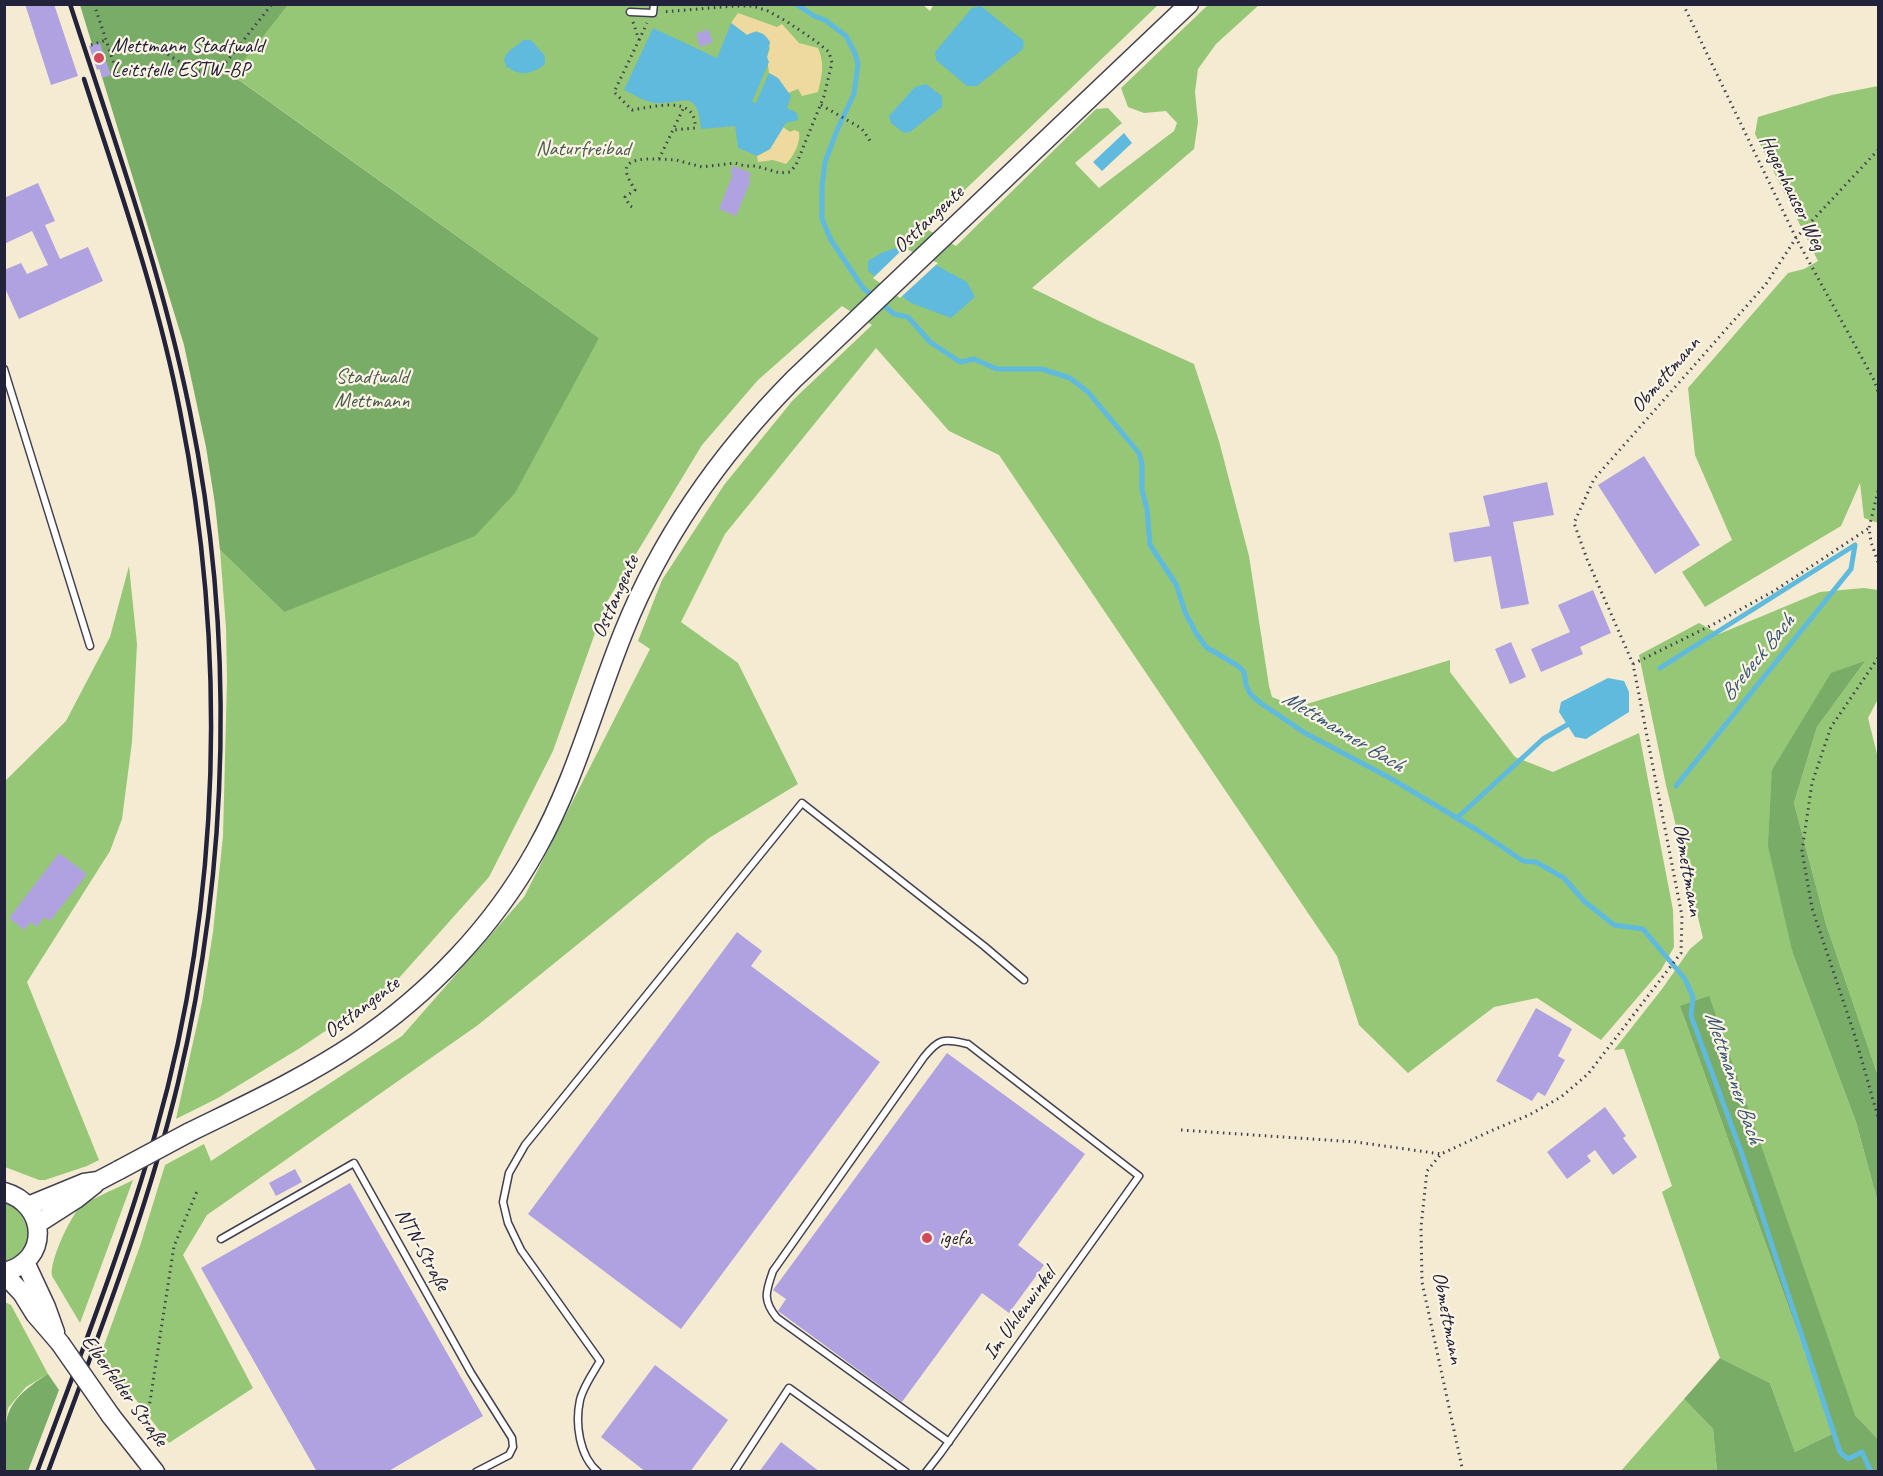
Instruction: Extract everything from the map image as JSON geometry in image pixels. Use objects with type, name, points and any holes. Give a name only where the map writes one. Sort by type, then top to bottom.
[{"type":"main road","name":"Osttangente","points":[[37,1224],[76,1199],[98,1181],[314,1069],[378,1028],[442,972],[486,923],[524,870],[556,813],[581,753],[616,650],[633,610],[672,532],[709,477],[749,426],[786,387],[1189,4]]},
{"type":"main road","name":"Osttangente","points":[[28,1206],[77,1186],[98,1181]]},
{"type":"main road","points":[[4,1192],[21,1199],[28,1206],[37,1224],[37,1240],[31,1256],[15,1269],[4,1273]]},
{"type":"main road","name":"Elberfelder Straße","points":[[25,1262],[46,1307],[58,1340]]},
{"type":"main road","name":"Elberfelder Straße","points":[[4,1273],[58,1340],[111,1416],[155,1472]]},
{"type":"lane","points":[[630,12],[653,13],[654,4]]},
{"type":"lane","points":[[4,369],[90,646]]},
{"type":"lane","points":[[598,1472],[588,1464],[578,1430],[580,1399],[600,1361],[521,1250],[508,1223],[503,1202],[509,1173],[525,1145],[802,803],[1024,980]]},
{"type":"lane","name":"Im Uhlenwinkel","points":[[926,1472],[949,1442],[1139,1176],[968,1044],[948,1040],[935,1043],[924,1057],[773,1271],[765,1293],[770,1310],[777,1318],[949,1442]]},
{"type":"lane","name":"NTN-Straße","points":[[221,1239],[354,1163],[471,1373],[512,1438],[513,1446],[508,1455],[476,1472]]},
{"type":"lane","points":[[734,1472],[789,1388],[906,1472]]},
{"type":"path","points":[[94,4],[118,76]]},
{"type":"path","points":[[116,45],[139,43],[167,54],[196,72],[214,71],[224,65],[272,4]]},
{"type":"path","name":"Hugenhauser Weg","points":[[1683,4],[1797,238],[1874,380],[1878,392]]},
{"type":"path","points":[[632,207],[625,197],[635,190],[627,172],[628,165],[636,160],[676,160],[702,167],[735,163],[780,173],[789,172],[796,165],[831,72],[832,63],[829,52],[768,11],[753,6],[653,13],[614,92],[632,110],[674,104],[691,111],[695,128],[673,130]]},
{"type":"path","points":[[630,12],[639,40]]},
{"type":"path","points":[[92,45],[106,40]]},
{"type":"path","points":[[820,105],[856,125],[866,133],[872,144]]},
{"type":"path","points":[[659,159],[684,107]]},
{"type":"path","name":"Obmettmann","points":[[1463,1472],[1422,1282],[1421,1227],[1427,1171],[1440,1154],[1529,1115],[1561,1097],[1588,1074],[1681,953],[1682,916],[1633,664],[1587,559],[1574,523],[1594,479],[1766,284],[1797,238],[1878,150]]},
{"type":"path","points":[[1878,491],[1869,528],[1878,562]]},
{"type":"path","points":[[1633,664],[1774,591],[1869,528]]},
{"type":"path","points":[[1878,658],[1831,727],[1812,783],[1802,851],[1812,908],[1854,1034],[1878,1117]]},
{"type":"path","points":[[1181,1130],[1356,1142],[1440,1154]]},
{"type":"path","points":[[146,1427],[174,1246],[197,1191]]},
{"type":"green space","name":"Naturfreibad","points":[[922,4],[930,11],[934,4],[1158,5],[925,228],[956,246],[1096,109],[1108,108],[1122,123],[1075,163],[1099,188],[1174,131],[1177,123],[1166,111],[1144,113],[1128,107],[1121,88],[1208,5],[1259,5],[1216,44],[1198,69],[1195,92],[1198,122],[1194,149],[1032,288],[1194,364],[1219,441],[1249,556],[1272,697],[1297,707],[1450,660],[1450,672],[1515,757],[1553,772],[1639,733],[1673,910],[1674,947],[1661,970],[1601,1040],[1537,998],[1494,1007],[1408,1073],[1359,1025],[1337,956],[999,455],[949,431],[876,348],[725,534],[681,622],[738,663],[798,784],[709,838],[478,1025],[207,1215],[183,1255],[253,1388],[169,1443],[101,1354],[140,1246],[165,1165],[204,1144],[211,1161],[402,1036],[524,897],[650,649],[638,641],[662,580],[724,485],[793,400],[872,325],[842,306],[758,380],[702,445],[605,605],[553,751],[489,877],[391,987],[300,1048],[218,1098],[176,1119],[202,1002],[213,932],[223,836],[227,680],[220,550],[284,612],[599,338],[231,74],[288,5]]},
{"type":"green space","name":"Stadtwald Mettmann","points":[[80,5],[288,5],[232,75],[599,338],[515,493],[475,536],[284,612],[220,550],[206,447],[184,345]]},
{"type":"green space","points":[[1878,86],[1878,523],[1864,518],[1860,483],[1841,526],[1705,607],[1682,572],[1732,540],[1695,455],[1688,388],[1788,273],[1804,269],[1818,261],[1755,134],[1758,117],[1832,95]]},
{"type":"green space","points":[[129,566],[137,644],[132,742],[122,819],[110,851],[27,982],[99,1160],[45,1180],[39,1180],[5,1167],[4,782],[66,721],[110,637]]},
{"type":"green space","points":[[1864,588],[1878,590],[1878,699],[1868,718],[1878,758],[1878,1076],[1826,924],[1794,803],[1817,727],[1864,662],[1772,770],[1793,954],[1856,1122],[1878,1203],[1878,1439],[1855,1415],[1680,1006],[1834,1433],[1795,1452],[1770,1383],[1720,1358],[1662,1192],[1672,1186],[1624,1049],[1614,1050],[1690,949],[1703,938],[1666,785],[1639,655],[1699,623],[1719,634],[1820,592]]},
{"type":"green space","points":[[1865,661],[1817,727],[1794,803],[1826,924],[1878,1076],[1878,1203],[1856,1122],[1793,954],[1768,846],[1772,770],[1831,673]]},
{"type":"green space","points":[[1709,996],[1855,1415],[1878,1439],[1878,1471],[1717,1471],[1713,1429],[1684,1399],[1720,1358],[1770,1383],[1795,1452],[1834,1433],[1680,1006]]},
{"type":"green space","points":[[133,1180],[80,1323],[52,1276],[57,1251],[65,1231],[79,1208]]},
{"type":"green space","points":[[5,1202],[19,1210],[24,1216],[28,1224],[29,1239],[19,1255],[5,1264]]},
{"type":"green space","points":[[5,1302],[11,1305],[48,1374],[26,1387],[8,1408],[5,1428]]},
{"type":"green space","points":[[48,1374],[59,1390],[28,1471],[5,1471],[8,1414],[21,1394]]},
{"type":"green space","points":[[1684,1399],[1713,1429],[1717,1471],[1620,1472]]},
{"type":"sand","points":[[738,13],[777,27],[782,24],[799,43],[818,48],[822,75],[818,92],[802,96],[798,89],[788,93],[778,79],[769,73],[767,57],[770,48],[757,31],[747,35],[731,23]]},
{"type":"sand","points":[[783,127],[790,132],[794,130],[799,132],[798,145],[791,158],[786,164],[773,160],[758,162],[757,156],[770,149]]},
{"type":"water","points":[[981,6],[1024,41],[1023,49],[977,86],[967,86],[936,60],[935,52],[972,8]]},
{"type":"water","points":[[731,23],[747,35],[754,32],[763,34],[770,42],[767,57],[769,62],[752,102],[756,103],[769,73],[778,78],[791,96],[787,108],[797,113],[798,120],[786,123],[770,149],[757,156],[738,148],[735,126],[701,129],[696,107],[692,102],[655,103],[643,100],[624,90],[653,28],[717,58]]},
{"type":"water","points":[[523,40],[531,40],[545,56],[545,64],[532,72],[513,71],[507,68],[504,60],[509,51]]},
{"type":"water","points":[[926,84],[942,96],[942,107],[910,132],[904,133],[891,123],[889,116],[915,87]]},
{"type":"water","points":[[1124,133],[1132,143],[1102,171],[1093,162]]},
{"type":"water","points":[[896,248],[936,265],[967,282],[975,297],[951,318],[911,303],[868,271],[868,261],[883,252]]},
{"type":"water","points":[[1608,678],[1624,681],[1629,692],[1629,712],[1586,739],[1575,737],[1559,712],[1561,702]]},
{"type":"pier","points":[[904,248],[938,263],[900,298],[873,278]]},
{"type":"building","points":[[25,4],[54,4],[78,76],[51,85]]},
{"type":"building","points":[[708,29],[713,42],[700,47],[696,34]]},
{"type":"building","name":"Mettmann Stadtwald Leitstelle ESTW-BP","points":[[100,43],[111,75],[102,78],[89,46]]},
{"type":"building","points":[[733,166],[751,173],[748,179],[751,180],[736,216],[719,209],[733,174],[730,173]]},
{"type":"building","points":[[38,183],[55,221],[45,225],[60,259],[88,247],[103,281],[19,319],[4,286],[4,270],[21,263],[27,274],[48,265],[32,231],[4,244],[4,198]]},
{"type":"building","points":[[1644,456],[1700,545],[1655,574],[1598,485]]},
{"type":"building","points":[[1547,482],[1554,515],[1513,522],[1529,604],[1501,609],[1491,556],[1454,562],[1449,533],[1490,526],[1483,496]]},
{"type":"building","points":[[1593,590],[1611,633],[1580,647],[1583,654],[1541,672],[1531,649],[1570,632],[1558,605]]},
{"type":"building","points":[[1511,642],[1526,677],[1510,684],[1495,649]]},
{"type":"building","points":[[59,853],[87,874],[50,921],[44,917],[37,927],[31,922],[24,930],[9,918]]},
{"type":"building","points":[[737,932],[762,951],[751,966],[880,1062],[681,1329],[528,1214]]},
{"type":"building","points":[[1536,1008],[1572,1029],[1558,1056],[1565,1060],[1545,1096],[1538,1092],[1532,1101],[1496,1081]]},
{"type":"building","points":[[947,1053],[1085,1154],[1018,1245],[1044,1265],[1009,1313],[982,1293],[902,1402],[778,1311],[786,1299],[773,1290]]},
{"type":"building","points":[[1605,1107],[1626,1136],[1623,1138],[1637,1157],[1613,1175],[1595,1150],[1587,1156],[1591,1161],[1567,1179],[1547,1152]]},
{"type":"building","points":[[295,1169],[302,1182],[276,1196],[269,1183]]},
{"type":"building","points":[[350,1183],[483,1416],[387,1472],[317,1472],[201,1268]]},
{"type":"building","points":[[655,1365],[728,1420],[690,1472],[646,1472],[601,1437]]},
{"type":"building","points":[[781,1442],[820,1472],[759,1472]]},
{"type":"waterway","name":"Mettmanner Bach","points":[[796,4],[814,16],[825,20],[846,36],[858,64],[854,94],[825,162],[822,219],[831,240],[863,288],[894,314],[908,317],[930,342],[960,362],[974,359],[997,369],[1042,369],[1070,378],[1088,392],[1139,453],[1150,545],[1176,584],[1185,612],[1196,633],[1206,647],[1244,672],[1246,685],[1251,695],[1305,733],[1390,778],[1477,830],[1523,861],[1536,862],[1564,878],[1584,901],[1614,925],[1643,929],[1685,979],[1693,997],[1691,1016],[1742,1154],[1840,1452],[1848,1459],[1862,1452],[1871,1472]]},
{"type":"waterway","points":[[1660,668],[1855,545]]},
{"type":"waterway","name":"Brebeck Bach","points":[[1676,786],[1851,569],[1855,545]]},
{"type":"waterway","points":[[1457,818],[1543,739],[1572,722]]},
{"type":"railway","points":[[48,1472],[135,1231],[178,1083],[195,1000],[208,917],[217,833],[220,748],[220,664],[214,579],[205,495],[190,412],[179,360],[151,257],[70,4]]},
{"type":"railway","points":[[37,1472],[100,1303],[129,1217],[156,1131],[178,1043],[194,954],[205,863],[210,772],[210,681],[205,590],[195,500],[180,411],[161,326],[84,79]]},
{"type":"place","name":"Mettmann Stadtwald Leitstelle ESTW-BP","points":[[99,58]]},
{"type":"place","name":"igefa","points":[[927,1238]]}]
